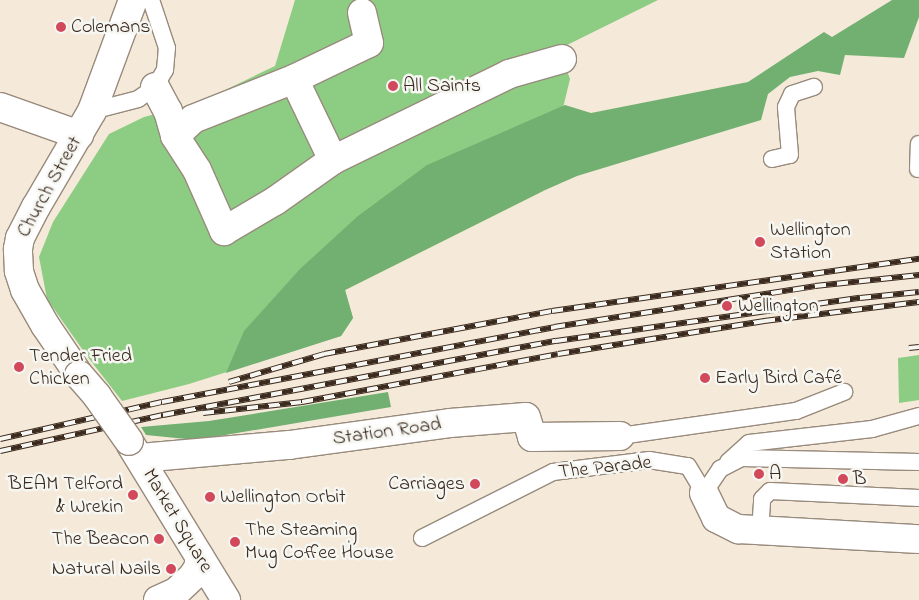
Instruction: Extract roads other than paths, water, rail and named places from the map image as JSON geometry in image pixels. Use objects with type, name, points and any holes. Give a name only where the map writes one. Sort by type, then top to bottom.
[{"type":"street","name":"Church Street","points":[[133,0],[92,111],[20,238],[18,258],[25,290],[35,309],[79,375],[134,450]]},
{"type":"street","points":[[175,136],[193,118],[294,79],[369,43],[362,13]]},
{"type":"street","points":[[155,87],[168,111],[175,136],[197,170],[224,232],[275,201],[333,160],[509,74],[562,59]]},
{"type":"street","points":[[294,79],[333,160]]},
{"type":"street","points":[[0,107],[79,135]]},
{"type":"street","name":"Station Road","points":[[134,450],[289,445],[450,423],[526,417],[532,437],[620,436]]},
{"type":"street","name":"Market Square","points":[[134,450],[226,600]]},
{"type":"street","name":"The Parade","points":[[704,493],[716,518],[738,529],[919,539]]},
{"type":"street","points":[[158,600],[176,592],[193,576],[199,566],[199,556]]},
{"type":"lane","points":[[92,111],[138,99],[155,87],[165,70],[167,48],[151,0]]},
{"type":"lane","points":[[772,159],[790,155],[786,107],[792,94],[814,87]]},
{"type":"lane","points":[[918,169],[919,144]]},
{"type":"lane","points":[[620,436],[796,411],[844,392]]},
{"type":"lane","points":[[704,493],[720,469],[749,443],[872,428],[919,416]]},
{"type":"lane","points":[[720,469],[742,458],[919,462]]},
{"type":"lane","name":"The Parade","points":[[422,538],[553,472],[649,460],[688,466],[704,493]]},
{"type":"lane","points":[[760,531],[762,498],[770,492],[919,498]]},
{"type":"railway","points":[[229,382],[324,354],[552,311],[919,259]]},
{"type":"railway","points":[[0,439],[162,402],[554,327],[815,286],[919,275]]},
{"type":"railway","points":[[0,451],[163,415],[556,341],[860,298],[919,292]]},
{"type":"railway","points":[[203,413],[302,402],[558,354],[764,321],[919,302]]},
{"type":"railway","points":[[909,348],[919,347]]},
{"type":"place","name":"Colemans","points":[[61,27]]},
{"type":"place","name":"All Saints","points":[[393,86]]},
{"type":"place","name":"Wellington Station","points":[[760,242]]},
{"type":"place","name":"Wellington","points":[[727,306]]},
{"type":"place","name":"Tender Fried Chicken","points":[[19,367]]},
{"type":"place","name":"Early Bird Café","points":[[705,378]]},
{"type":"place","name":"A","points":[[759,474]]},
{"type":"place","name":"B","points":[[843,479]]},
{"type":"place","name":"Carriages","points":[[475,484]]},
{"type":"place","name":"BEAM Telford & Wrekin","points":[[133,495]]},
{"type":"place","name":"Wellington Orbit","points":[[210,497]]},
{"type":"place","name":"The Beacon","points":[[159,539]]},
{"type":"place","name":"The Steaming Mug Coffee House","points":[[235,542]]},
{"type":"place","name":"Natural Nails","points":[[171,569]]}]
